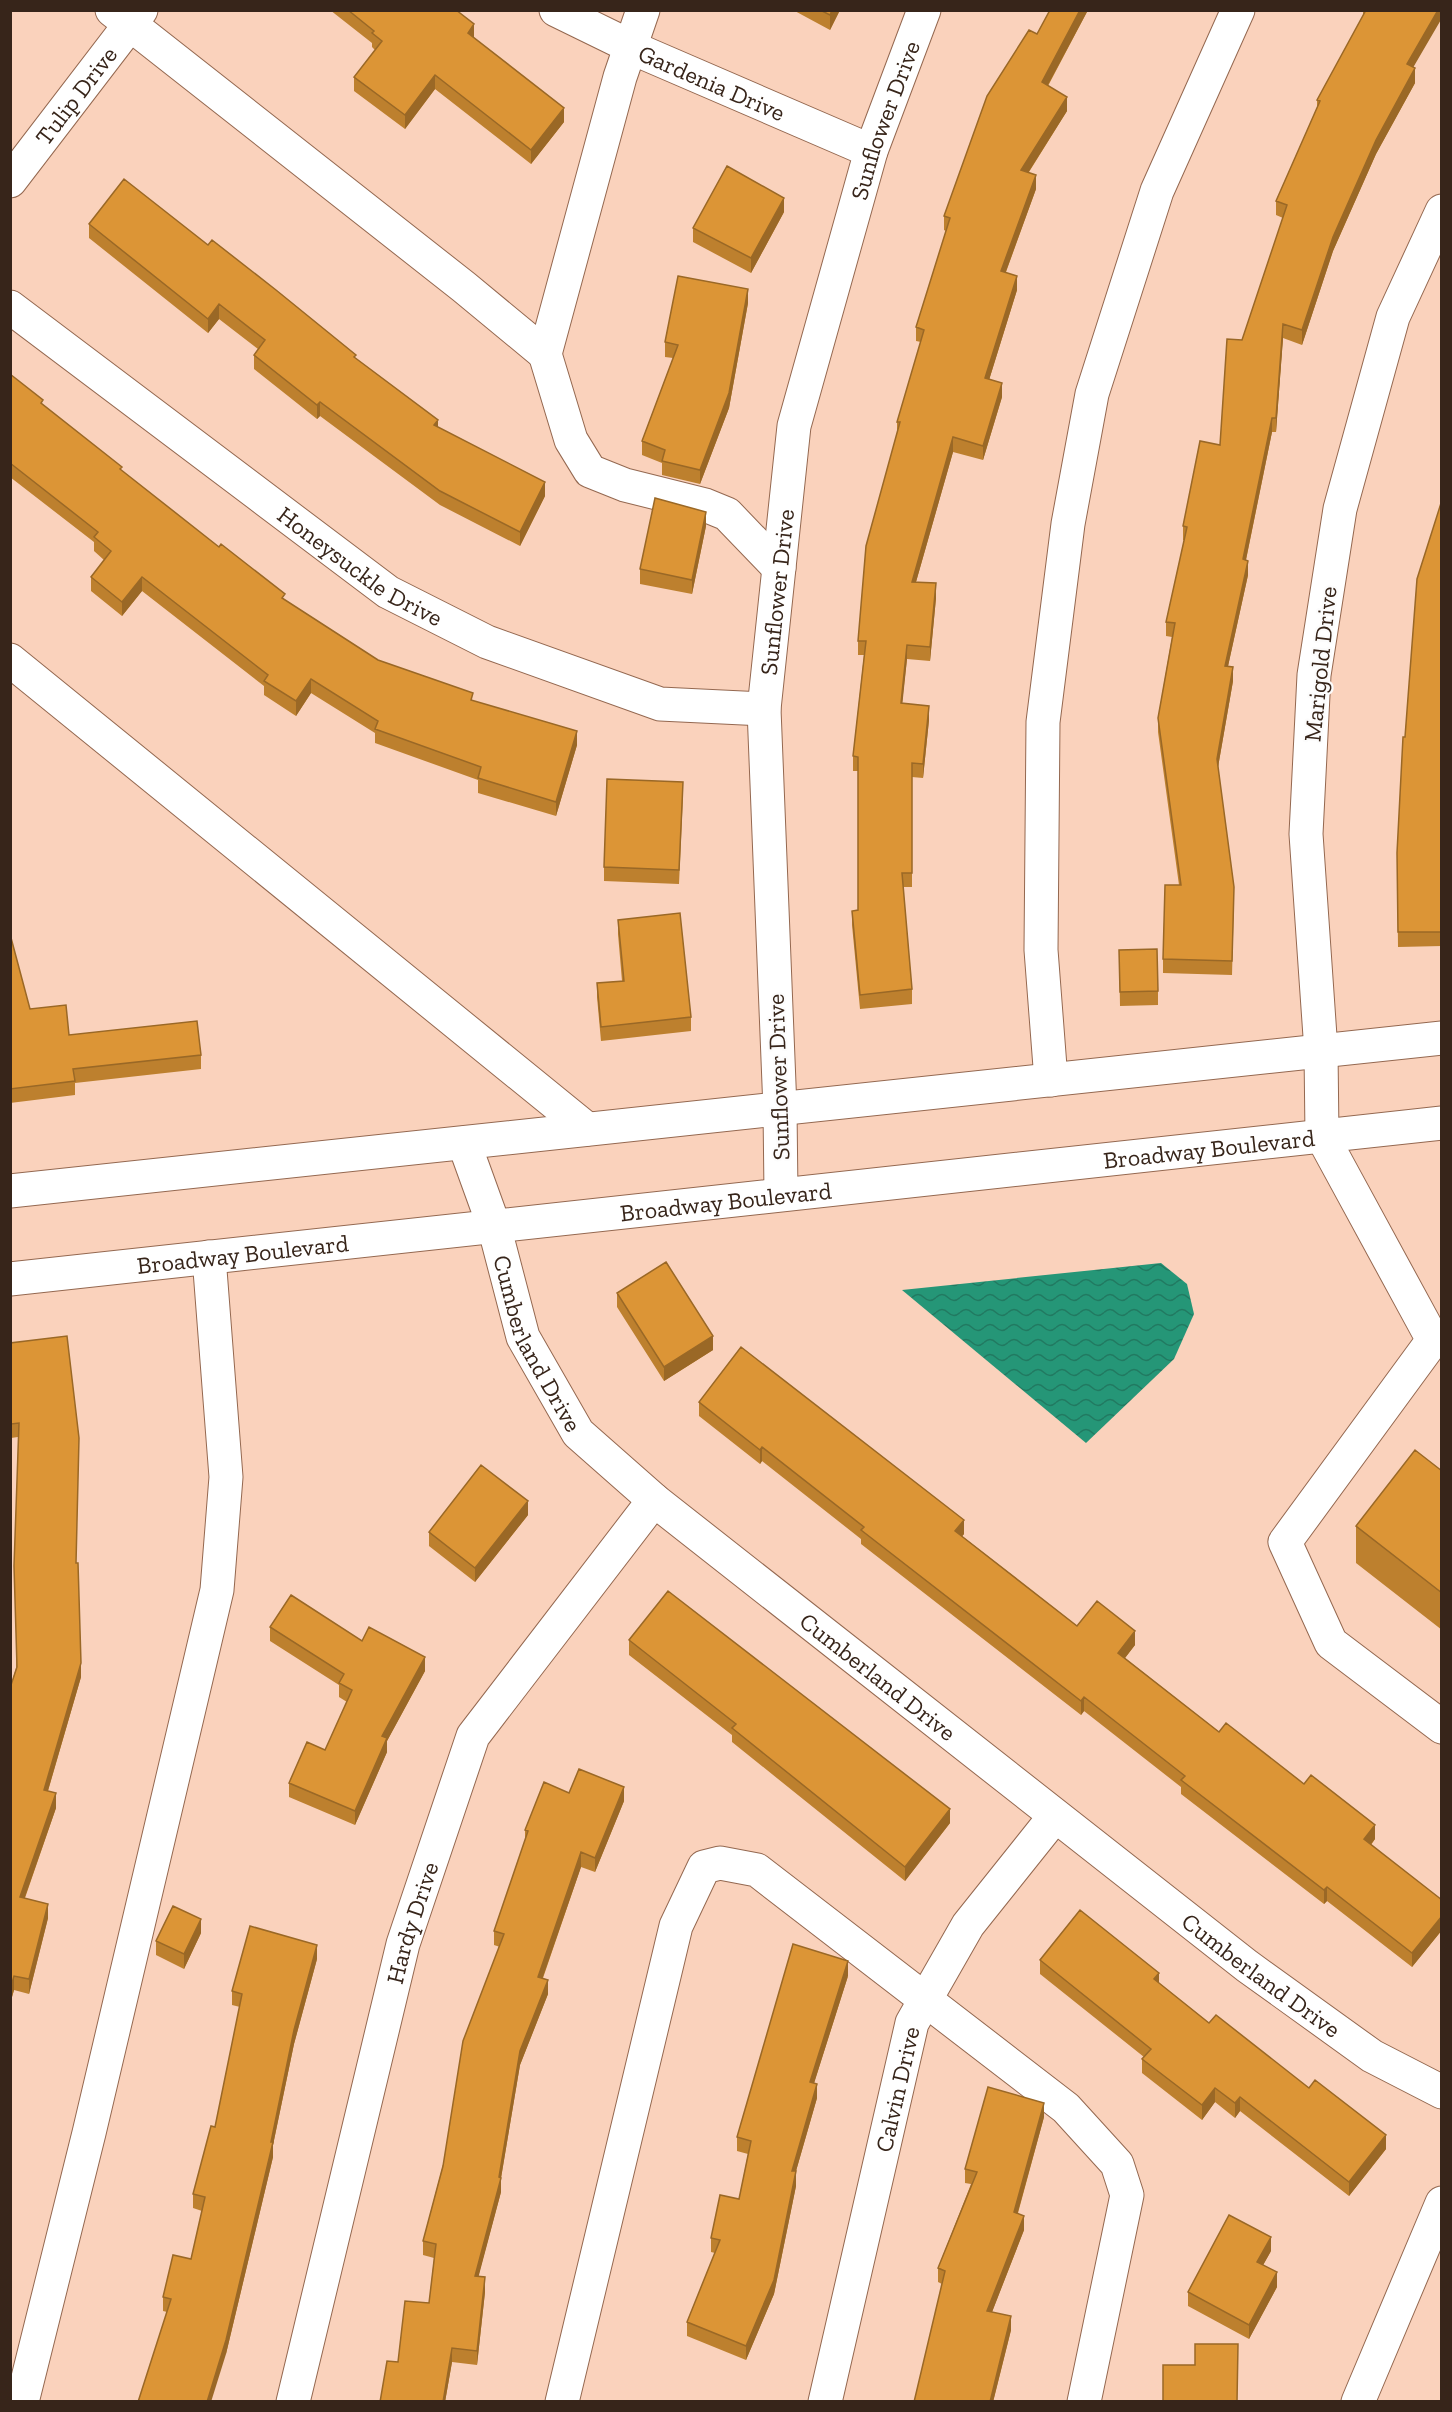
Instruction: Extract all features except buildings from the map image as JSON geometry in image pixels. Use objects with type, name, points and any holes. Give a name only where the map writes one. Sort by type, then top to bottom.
[{"type":"street","name":"Gardenia Drive","points":[[556,10],[630,46],[871,151]]},
{"type":"street","points":[[644,10],[620,77],[545,354],[571,440],[590,471],[625,485],[705,505],[727,514],[779,568]]},
{"type":"street","name":"Sunflower Drive","points":[[781,1194],[780,1109],[764,709],[794,426],[871,151],[924,10]]},
{"type":"street","points":[[1051,1080],[1041,950],[1044,722],[1068,524],[1092,394],[1157,191],[1238,10]]},
{"type":"street","points":[[128,15],[545,354]]},
{"type":"street","name":"Tulip Drive","points":[[10,181],[128,15]]},
{"type":"street","name":"Marigold Drive","points":[[1322,1136],[1321,1051],[1306,834],[1314,675],[1343,498],[1393,317],[1442,211]]},
{"type":"street","name":"Honeysuckle Drive","points":[[10,307],[388,591],[487,642],[660,704],[764,709]]},
{"type":"street","points":[[10,660],[587,1129]]},
{"type":"street","points":[[10,1191],[1442,1038]]},
{"type":"street","name":"Broadway Boulevard","points":[[10,1279],[1442,1123]]},
{"type":"street","points":[[1322,1136],[1437,1335],[1285,1542],[1331,1642],[1442,1727]]},
{"type":"street","name":"Cumberland Drive","points":[[464,1143],[494,1226],[523,1337],[578,1433],[654,1500],[1247,1966],[1372,2056],[1442,2092]]},
{"type":"street","points":[[22,2402],[89,2133],[217,1590],[226,1477],[209,1257]]},
{"type":"street","name":"Hardy Drive","points":[[293,2402],[403,1944],[473,1736],[654,1500]]},
{"type":"street","name":"Calvin Drive","points":[[825,2402],[912,2023],[968,1925],[1055,1816]]},
{"type":"street","points":[[562,2402],[676,1926],[704,1868],[720,1863],[757,1870],[1066,2108],[1117,2163],[1127,2196],[1084,2402]]},
{"type":"street","points":[[1358,2402],[1442,2203]]},
{"type":"water","points":[[1161,1263],[1187,1284],[1194,1314],[1174,1359],[1086,1443],[902,1290]]}]
